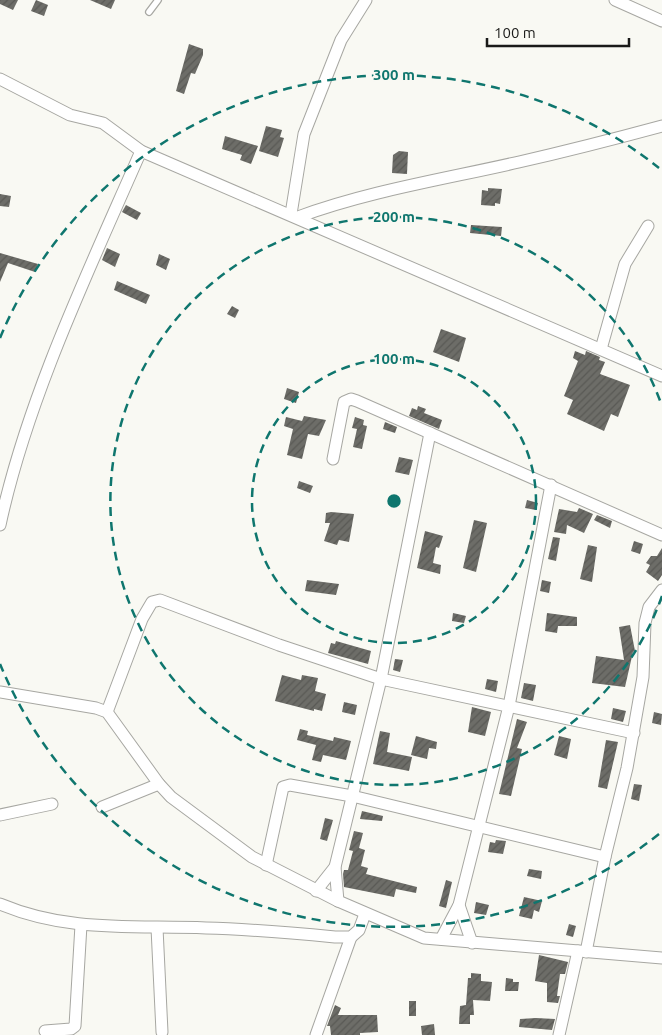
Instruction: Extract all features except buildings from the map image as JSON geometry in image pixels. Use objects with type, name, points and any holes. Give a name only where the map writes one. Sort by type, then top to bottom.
[{"type":"street","points":[[295,216],[304,134],[341,40],[366,0]]},
{"type":"street","points":[[615,0],[662,20]]},
{"type":"street","points":[[0,79],[70,115],[102,124],[141,151],[662,376]]},
{"type":"street","points":[[295,216],[360,199],[518,163],[662,126]]},
{"type":"street","points":[[0,526],[26,432],[46,378],[77,297],[141,151]]},
{"type":"street","points":[[601,349],[625,264],[648,226]]},
{"type":"street","points":[[333,459],[344,402],[357,400],[662,535]]},
{"type":"street","points":[[338,902],[335,867],[380,679],[430,432]]},
{"type":"street","points":[[441,939],[459,905],[477,826],[509,706],[551,485]]},
{"type":"street","points":[[559,1035],[582,951],[627,768],[643,677],[645,623],[649,608],[662,590]]},
{"type":"street","points":[[107,712],[142,619],[152,602],[160,600],[278,645],[380,679],[634,733]]},
{"type":"street","points":[[0,692],[96,708],[107,712],[159,784],[171,797],[252,857],[338,902],[424,938],[662,958]]},
{"type":"street","points":[[102,807],[159,784]]},
{"type":"street","points":[[266,865],[283,787],[286,785],[352,796],[605,857]]},
{"type":"street","points":[[0,815],[52,804]]},
{"type":"street","points":[[316,891],[335,867]]},
{"type":"street","points":[[0,904],[44,919],[105,928],[206,928],[351,936]]},
{"type":"street","points":[[459,905],[472,942]]},
{"type":"street","points":[[316,1035],[351,936],[359,930],[365,914]]},
{"type":"street","points":[[45,1031],[71,1029],[75,1026],[81,925]]},
{"type":"street","points":[[158,928],[162,1032]]},
{"type":"lane","points":[[149,12],[158,0]]}]
